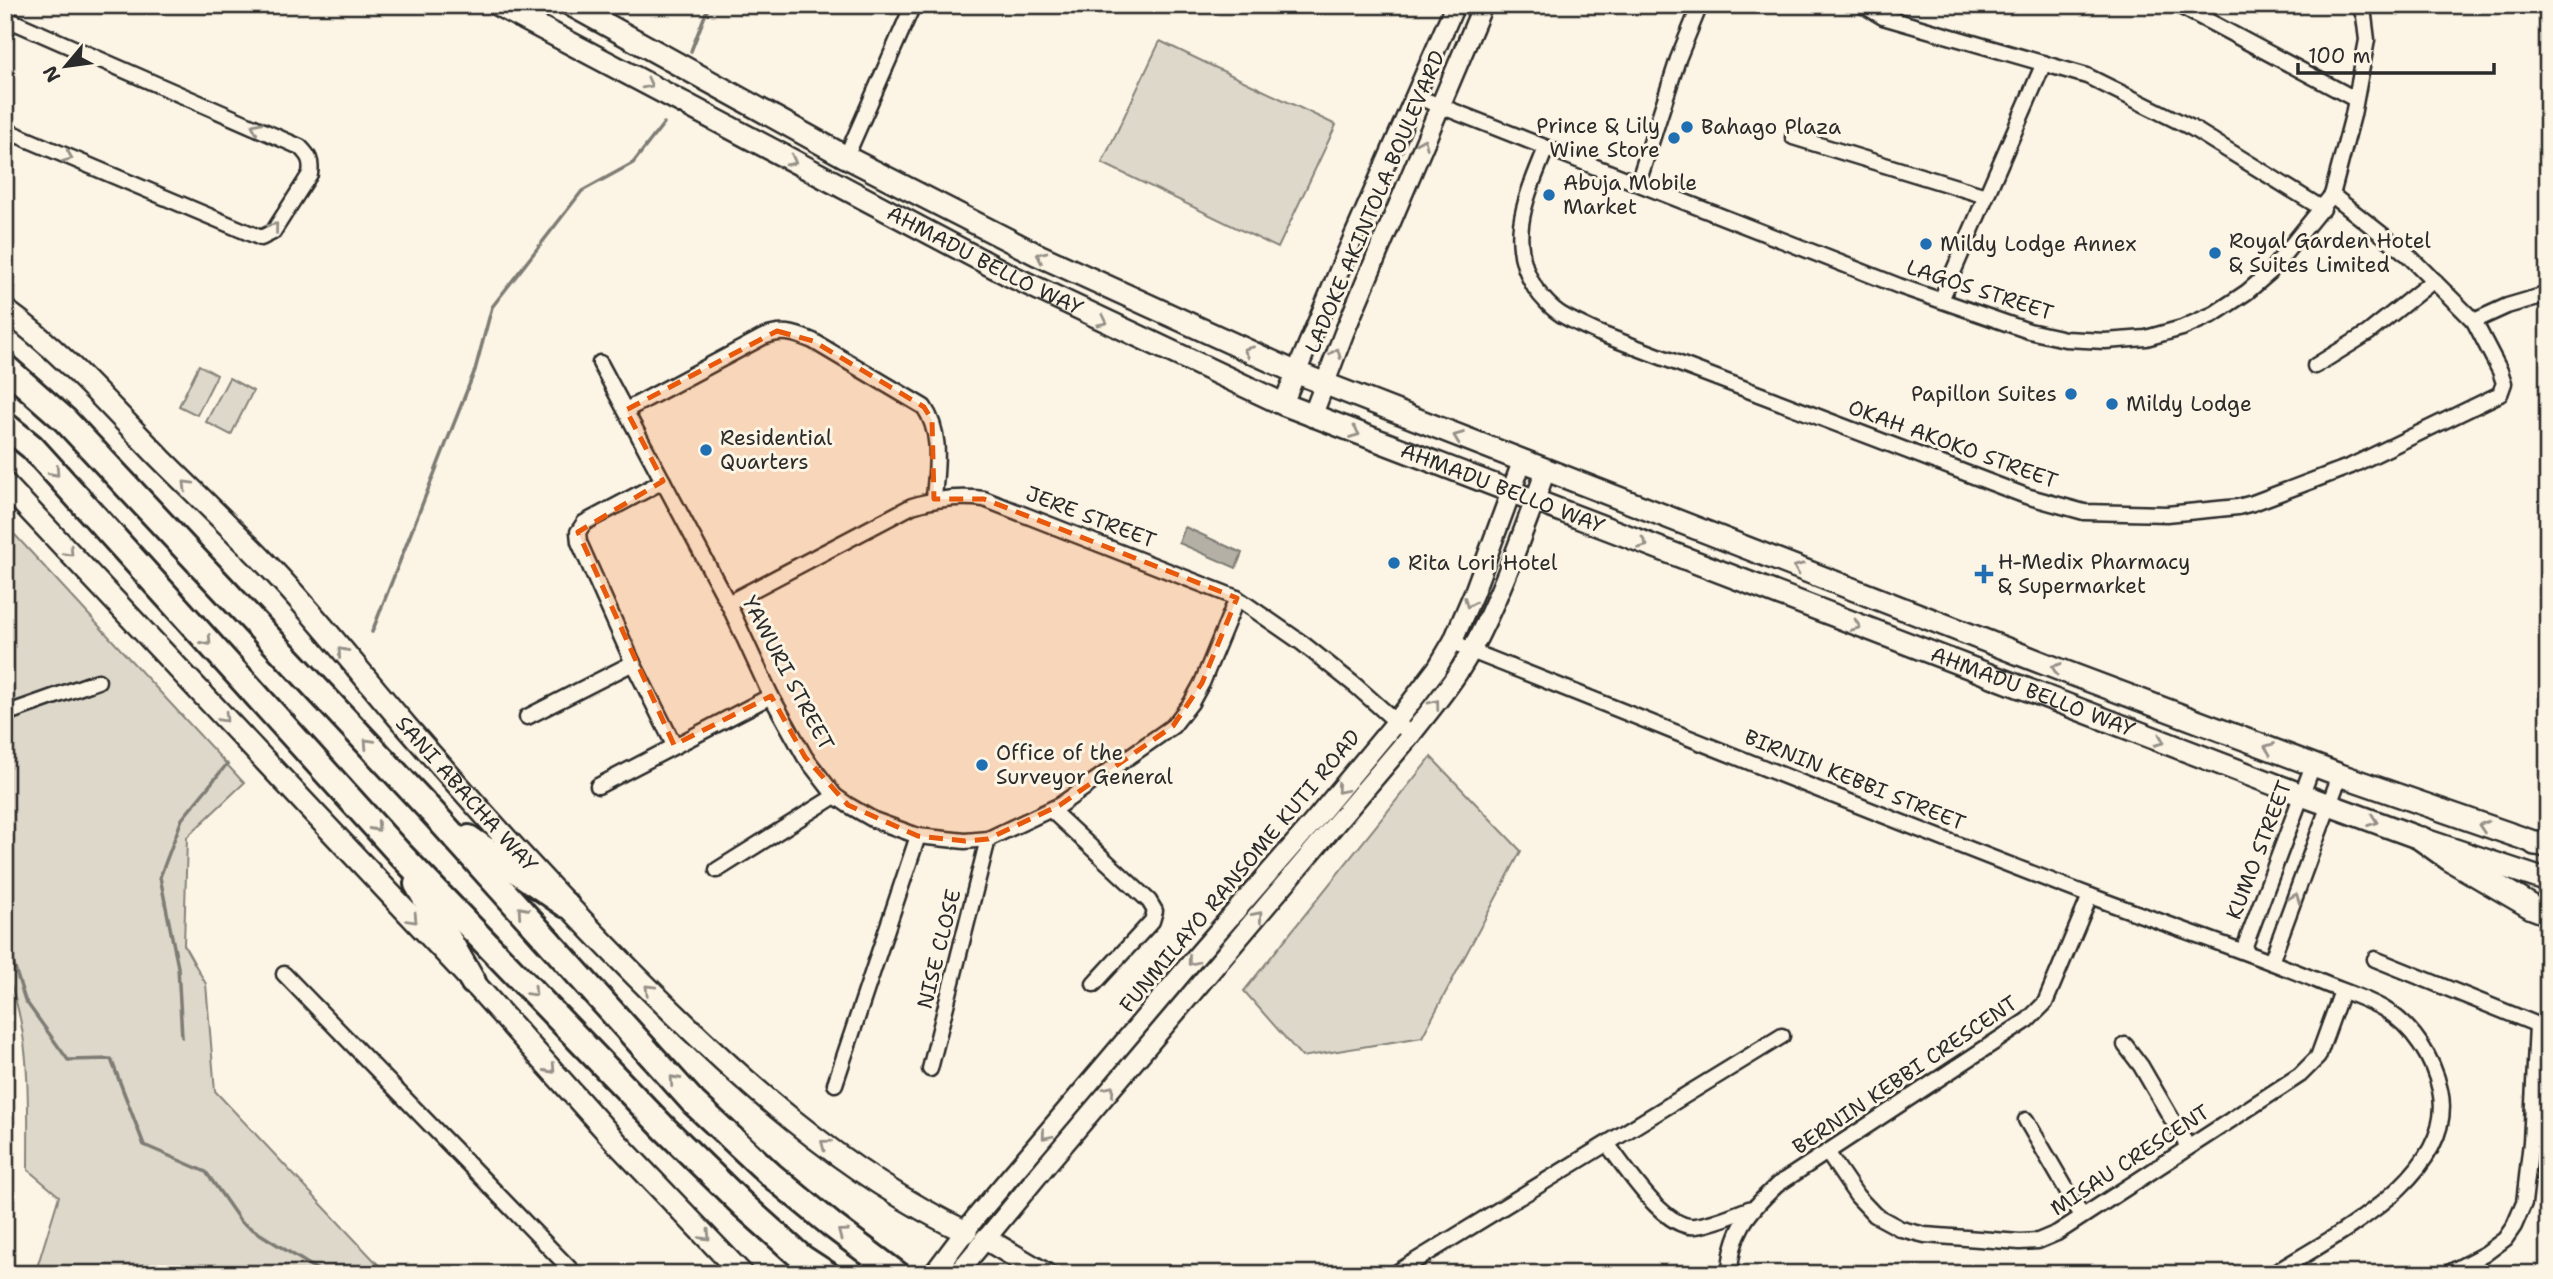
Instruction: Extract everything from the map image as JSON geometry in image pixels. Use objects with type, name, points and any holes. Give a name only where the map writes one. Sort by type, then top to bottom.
[{"type":"highway","name":"SANI ABACHA WAY","points":[[5,367],[65,420],[433,813],[694,1103],[771,1175],[897,1274]]},
{"type":"highway","points":[[5,425],[32,447],[399,853],[675,1139],[801,1257],[827,1274]]},
{"type":"highway","points":[[433,813],[565,905]]},
{"type":"highway","points":[[2421,839],[2450,859],[2548,914]]},
{"type":"highway","points":[[399,853],[473,982]]},
{"type":"main road","name":"AHMADU BELLO WAY","points":[[498,5],[1013,277],[1312,417],[2302,795],[2421,839],[2548,881]]},
{"type":"main road","name":"AHMADU BELLO WAY","points":[[571,5],[846,157],[1115,292],[1323,384],[2313,765],[2544,845]]},
{"type":"main road","name":"SANI ABACHA WAY","points":[[5,310],[74,371],[276,575],[408,729],[565,905],[697,1037],[789,1117],[883,1187],[922,1211],[976,1235],[1045,1274]]},
{"type":"main road","points":[[5,484],[473,982],[617,1143],[742,1274]]},
{"type":"street","points":[[846,157],[913,5]]},
{"type":"street","name":"LADOKE AKINTOLA BOULEVARD","points":[[1283,404],[1455,5]]},
{"type":"street","name":"LADOKE AKINTOLA BOULEVARD","points":[[1312,417],[1323,384],[1483,5]]},
{"type":"street","points":[[1638,183],[1678,59],[1700,5]]},
{"type":"street","points":[[1864,5],[1883,17],[2087,76],[2192,128],[2323,209]]},
{"type":"street","points":[[2178,5],[2355,99]]},
{"type":"street","name":"LAGOS STREET","points":[[1415,96],[1899,286],[2029,331],[2065,339],[2105,341],[2146,338],[2214,314],[2247,292],[2269,273],[2332,195],[2367,40],[2364,16],[2359,5]]},
{"type":"street","points":[[5,18],[300,148],[311,163],[310,174],[273,232],[261,238],[5,130]]},
{"type":"street","points":[[1941,300],[2044,63]]},
{"type":"street","points":[[1793,137],[1986,195]]},
{"type":"street","name":"OKAH AKOKO STREET","points":[[1546,148],[1520,220],[1519,248],[1527,275],[1539,294],[1559,314],[1601,334],[2026,496],[2084,512],[2167,514],[2253,503],[2351,466],[2476,407],[2500,394],[2504,383],[2473,321]]},
{"type":"street","points":[[2332,195],[2393,242],[2473,321],[2507,306],[2548,294]]},
{"type":"street","points":[[2315,366],[2368,333],[2434,280]]},
{"type":"street","points":[[626,410],[762,337],[777,331],[794,333],[813,341],[923,407],[933,420],[937,435],[934,499]]},
{"type":"street","name":"YAWURI STREET","points":[[600,363],[728,603],[771,696],[805,757],[835,796],[874,820],[918,836],[965,841],[988,839],[1051,810],[1173,726],[1202,683],[1237,598]]},
{"type":"street","name":"FUNMILAYO RANSOME KUTI ROAD","points":[[957,1274],[976,1235],[1396,722],[1437,668],[1453,641],[1522,461]]},
{"type":"street","name":"FUNMILAYO RANSOME KUTI ROAD","points":[[933,1274],[1050,1161],[1411,735],[1454,679],[1494,603],[1546,470]]},
{"type":"street","points":[[663,481],[584,523],[578,532],[579,542],[633,663],[674,746]]},
{"type":"street","name":"JERE STREET","points":[[728,603],[912,506],[934,499],[964,496],[984,499],[1237,598],[1356,686],[1411,735]]},
{"type":"street","name":"BIRNIN KEBBI STREET","points":[[1453,641],[1471,651],[2090,896],[2243,951]]},
{"type":"street","points":[[527,717],[633,663]]},
{"type":"street","points":[[5,714],[98,681]]},
{"type":"street","points":[[598,786],[771,696]]},
{"type":"street","name":"KUMO STREET","points":[[2243,951],[2313,765]]},
{"type":"street","points":[[2271,962],[2340,775]]},
{"type":"street","points":[[717,870],[835,796]]},
{"type":"street","points":[[1051,810],[1149,901],[1155,911],[1152,921],[1094,984]]},
{"type":"street","points":[[835,1084],[918,836]]},
{"type":"street","name":"NISE CLOSE","points":[[930,1069],[988,839]]},
{"type":"street","name":"BERNIN KEBBI CRESCENT","points":[[1730,1274],[1730,1252],[1740,1227],[1752,1208],[1777,1185],[2008,1036],[2045,1003],[2090,896]]},
{"type":"street","points":[[2243,951],[2384,1009],[2408,1028],[2428,1056],[2441,1093],[2440,1128],[2426,1158],[2408,1182],[2382,1204],[2273,1274]]},
{"type":"street","points":[[2375,959],[2542,1027],[2524,1203],[2505,1240],[2447,1274]]},
{"type":"street","points":[[284,974],[575,1274]]},
{"type":"street","name":"MISAU CRESCENT","points":[[1827,1152],[1857,1196],[1875,1215],[1901,1229],[1926,1235],[2038,1241],[2057,1233],[2300,1075],[2318,1057],[2342,992]]},
{"type":"street","points":[[1394,1274],[1782,1036]]},
{"type":"street","points":[[2125,1045],[2141,1066],[2188,1147]]},
{"type":"street","points":[[2026,1120],[2082,1216]]},
{"type":"street","points":[[1607,1144],[1665,1216],[1679,1224],[1695,1226],[1752,1208]]},
{"type":"highlighted area","points":[[777,331],[813,341],[924,407],[932,420],[934,499],[984,499],[1237,598],[1202,683],[1173,726],[1060,805],[988,839],[965,841],[918,836],[848,805],[805,757],[771,696],[674,745],[578,532],[663,481],[626,410]]},
{"type":"shaded area","points":[[1160,41],[1336,125],[1278,248],[1102,163]]},
{"type":"shaded area","points":[[199,365],[217,375],[197,415],[179,406]]},
{"type":"shaded area","points":[[229,378],[253,391],[231,435],[206,422]]},
{"type":"shaded area","points":[[5,527],[244,783],[187,837],[184,945],[206,984],[215,1091],[387,1274],[35,1274],[59,1196],[28,1170],[27,1068],[20,1018],[5,970]]},
{"type":"shaded area","points":[[1185,527],[1242,553],[1236,568],[1179,543]]},
{"type":"shaded area","points":[[1431,757],[1521,851],[1422,1037],[1302,1057],[1244,991]]},
{"type":"waterway","points":[[691,51],[709,5]]},
{"type":"waterway","points":[[372,632],[475,370],[492,307],[582,191],[633,163],[664,123]]},
{"type":"waterway","points":[[182,1037],[178,967],[160,877],[182,819],[227,764]]},
{"type":"waterway","points":[[5,937],[25,1000],[68,1060],[111,1059],[144,1145],[206,1172],[241,1222],[324,1274]]},
{"type":"place","name":"Bahago Plaza","points":[[1687,127]]},
{"type":"place","name":"Prince & Lily Wine Store","points":[[1674,138]]},
{"type":"place","name":"Abuja Mobile Market","points":[[1549,195]]},
{"type":"place","name":"Mildy Lodge Annex","points":[[1926,244]]},
{"type":"place","name":"Royal Garden Hotel & Suites Limited","points":[[2215,253]]},
{"type":"place","name":"Papillon Suites","points":[[2071,394]]},
{"type":"place","name":"Mildy Lodge","points":[[2112,404]]},
{"type":"place","name":"Residential Quarters","points":[[706,450]]},
{"type":"place","name":"Rita Lori Hotel","points":[[1394,563]]},
{"type":"place","name":"H-Medix Pharmacy & Supermarket","points":[[1984,574]]},
{"type":"place","name":"Office of the Surveyor General","points":[[982,765]]}]
